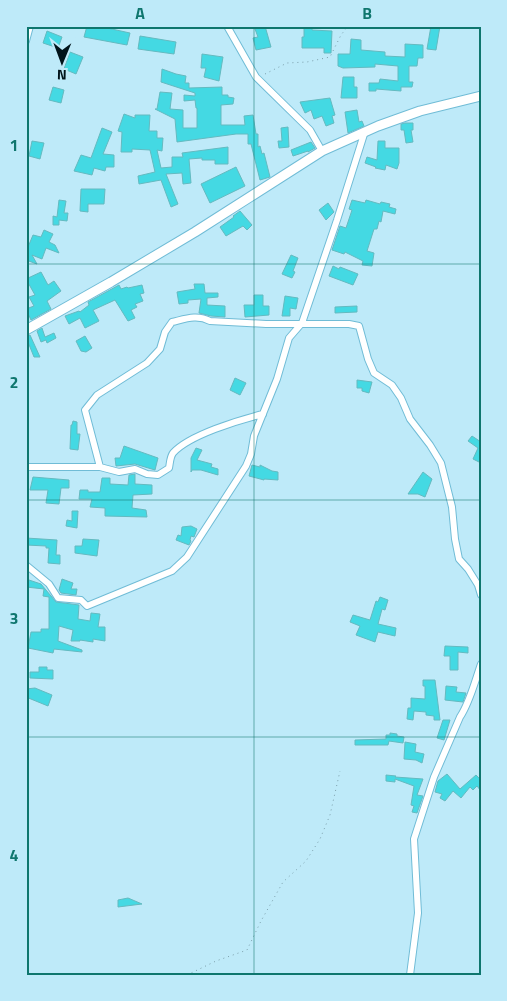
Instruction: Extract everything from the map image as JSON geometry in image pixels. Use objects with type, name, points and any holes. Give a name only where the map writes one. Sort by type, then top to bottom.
[{"type":"street","points":[[26,41],[30,26]]},
{"type":"street","points":[[227,26],[256,77],[310,130],[322,151]]},
{"type":"street","points":[[26,330],[195,232],[322,151],[365,131],[420,111],[481,96]]},
{"type":"street","points":[[26,565],[49,584],[58,598],[81,600],[87,606],[172,572],[187,557],[246,466],[251,454],[254,436],[276,379],[289,338],[302,323],[365,131]]},
{"type":"street","points":[[100,467],[85,410],[97,395],[147,363],[160,349],[165,332],[172,322],[193,317],[204,318],[210,321],[359,326],[374,373],[392,386],[401,398],[410,419],[441,463],[452,507],[459,559],[478,585],[481,595]]},
{"type":"street","points":[[26,467],[100,467],[119,472],[134,469],[147,474],[158,475],[168,468],[172,455],[183,445],[203,434],[263,414]]},
{"type":"street","points":[[410,975],[418,913],[414,839],[434,777],[460,717],[466,708],[481,664]]},
{"type":"path","points":[[256,77],[287,63],[306,62],[330,57],[341,35],[348,26]]},
{"type":"path","points":[[187,975],[216,961],[247,950],[283,882],[306,862],[320,839],[330,816],[340,771]]},
{"type":"building","points":[[87,26],[98,26],[130,33],[127,45],[84,37]]},
{"type":"building","points":[[265,26],[271,47],[256,50],[253,38],[258,37],[255,29]]},
{"type":"building","points":[[304,26],[312,26],[312,30],[332,31],[331,53],[324,53],[324,48],[302,48]]},
{"type":"building","points":[[431,26],[440,26],[436,50],[427,49]]},
{"type":"building","points":[[47,31],[62,37],[58,48],[43,43]]},
{"type":"building","points":[[140,36],[176,42],[174,54],[138,49]]},
{"type":"building","points":[[351,39],[361,40],[361,50],[385,52],[385,56],[405,57],[405,44],[423,45],[423,58],[418,58],[417,66],[409,66],[409,82],[413,82],[412,87],[401,87],[401,91],[376,89],[376,91],[369,91],[369,83],[379,83],[380,79],[398,81],[398,66],[375,64],[375,67],[343,68],[338,66],[338,54],[350,54]]},
{"type":"building","points":[[70,52],[83,57],[76,74],[64,69]]},
{"type":"building","points":[[202,54],[223,57],[219,81],[204,77],[206,68],[201,68]]},
{"type":"building","points":[[162,69],[186,76],[185,83],[189,83],[189,88],[222,87],[222,95],[234,98],[233,104],[221,105],[221,125],[245,125],[244,116],[253,115],[256,134],[258,134],[258,147],[260,146],[262,154],[264,153],[270,177],[260,180],[251,144],[248,144],[248,134],[177,142],[175,119],[155,109],[157,109],[160,92],[172,93],[170,109],[183,110],[183,128],[197,128],[195,100],[184,101],[184,95],[195,96],[195,93],[161,82]]},
{"type":"building","points":[[343,77],[354,77],[354,87],[357,87],[357,98],[341,98]]},
{"type":"building","points":[[53,87],[64,90],[61,103],[49,100]]},
{"type":"building","points":[[330,98],[335,115],[332,116],[334,123],[326,126],[322,116],[314,119],[311,110],[305,113],[300,102]]},
{"type":"building","points":[[357,110],[359,122],[362,121],[364,126],[348,133],[345,112]]},
{"type":"building","points":[[124,114],[135,118],[135,115],[150,115],[149,131],[157,131],[157,138],[163,138],[162,151],[157,150],[161,168],[172,167],[172,157],[183,157],[182,153],[228,147],[228,164],[215,164],[215,160],[202,160],[202,158],[189,159],[191,183],[183,184],[182,173],[166,174],[178,204],[171,207],[161,180],[139,184],[138,176],[155,172],[150,150],[132,149],[132,152],[121,152],[122,132],[118,131]]},
{"type":"building","points":[[413,123],[413,130],[411,130],[413,142],[406,143],[404,130],[401,130],[401,124]]},
{"type":"building","points":[[288,127],[289,147],[279,148],[278,141],[282,141],[281,128]]},
{"type":"building","points":[[102,128],[112,132],[103,154],[114,155],[114,167],[106,167],[105,171],[94,168],[92,175],[74,171],[81,155],[91,158]]},
{"type":"building","points":[[32,141],[44,143],[40,159],[29,156]]},
{"type":"building","points":[[378,141],[385,141],[385,148],[399,148],[397,169],[386,165],[385,170],[365,163],[367,157],[377,160]]},
{"type":"building","points":[[311,142],[315,148],[293,156],[291,150]]},
{"type":"building","points":[[236,167],[245,186],[210,203],[201,184]]},
{"type":"building","points":[[81,189],[105,189],[104,204],[88,204],[88,212],[80,211]]},
{"type":"building","points":[[59,200],[66,201],[64,213],[68,213],[67,221],[59,220],[59,225],[53,225],[53,216],[57,217]]},
{"type":"building","points":[[352,200],[365,203],[366,200],[380,204],[381,202],[390,204],[389,207],[396,209],[395,214],[383,211],[381,222],[379,221],[377,229],[374,229],[367,251],[374,253],[372,266],[362,265],[363,261],[345,252],[344,254],[332,250],[340,226],[346,228],[352,210],[349,209]]},
{"type":"building","points":[[328,203],[334,212],[326,220],[319,210]]},
{"type":"building","points":[[240,211],[252,225],[247,230],[243,226],[226,236],[220,227]]},
{"type":"building","points":[[44,230],[53,234],[49,242],[55,245],[59,253],[46,248],[42,259],[32,255],[37,264],[26,260],[26,244],[28,247],[33,235],[41,237]]},
{"type":"building","points":[[291,255],[298,258],[292,278],[282,274]]},
{"type":"building","points":[[333,266],[358,274],[353,285],[329,276]]},
{"type":"building","points":[[41,272],[48,285],[54,281],[61,291],[47,301],[51,309],[31,320],[26,309],[34,306],[29,297],[35,295],[26,279]]},
{"type":"building","points":[[194,284],[204,284],[205,293],[218,293],[218,297],[207,298],[207,305],[225,306],[225,317],[199,313],[201,299],[188,300],[188,303],[179,304],[177,292],[195,289]]},
{"type":"building","points":[[119,285],[121,289],[142,285],[144,293],[140,294],[143,301],[135,304],[137,307],[131,310],[135,318],[128,321],[115,300],[93,310],[99,321],[85,328],[80,318],[69,324],[65,316],[80,312],[89,305],[88,302]]},
{"type":"building","points":[[254,295],[263,295],[263,306],[269,306],[269,315],[245,317],[244,305],[254,305]]},
{"type":"building","points":[[285,296],[298,298],[296,309],[290,308],[290,316],[282,316]]},
{"type":"building","points":[[357,306],[357,312],[335,313],[335,307]]},
{"type":"building","points":[[42,328],[45,337],[54,333],[56,338],[47,343],[46,340],[41,342],[37,331]]},
{"type":"building","points":[[30,335],[40,357],[34,357],[26,337]]},
{"type":"building","points":[[85,336],[92,348],[86,352],[81,351],[76,341]]},
{"type":"building","points":[[235,378],[246,383],[240,395],[230,390]]},
{"type":"building","points":[[357,380],[372,382],[369,393],[362,391],[362,388],[357,388]]},
{"type":"building","points":[[73,421],[77,422],[77,434],[80,434],[78,450],[70,449],[71,425]]},
{"type":"building","points":[[472,436],[481,442],[481,463],[473,459],[478,448],[468,441]]},
{"type":"building","points":[[124,446],[158,458],[155,470],[135,464],[116,466],[115,458],[120,458]]},
{"type":"building","points":[[196,448],[202,450],[197,460],[212,464],[211,467],[218,469],[218,475],[201,470],[192,470],[191,472],[191,458]]},
{"type":"building","points":[[252,465],[260,467],[260,465],[278,472],[278,480],[264,480],[249,476]]},
{"type":"building","points":[[423,472],[432,479],[425,497],[418,494],[408,494]]},
{"type":"building","points":[[135,474],[135,484],[152,485],[152,494],[133,495],[132,508],[146,510],[147,517],[105,516],[105,508],[90,507],[92,499],[79,499],[80,490],[100,492],[102,478],[110,478],[110,484],[128,485],[129,475]]},
{"type":"building","points":[[33,477],[69,480],[69,488],[61,488],[59,504],[46,503],[48,490],[30,490]]},
{"type":"building","points":[[72,511],[78,511],[77,528],[66,526],[67,520],[72,521]]},
{"type":"building","points":[[191,526],[197,529],[194,537],[191,536],[189,545],[176,540],[178,535],[181,536],[182,527]]},
{"type":"building","points":[[26,538],[57,540],[56,555],[60,555],[60,564],[48,563],[49,548],[46,548],[46,546],[26,545]]},
{"type":"building","points":[[83,539],[99,540],[97,556],[75,553],[75,546],[82,546]]},
{"type":"building","points":[[26,579],[41,584],[56,602],[79,605],[78,619],[90,621],[91,613],[100,614],[98,627],[105,627],[105,641],[93,639],[93,642],[71,641],[73,630],[59,626],[58,641],[82,650],[82,652],[54,649],[53,653],[28,648],[31,632],[41,632],[41,629],[49,629],[49,597],[43,596],[44,589],[26,587]]},
{"type":"building","points":[[62,579],[73,583],[71,589],[77,589],[76,595],[61,593],[59,590]]},
{"type":"building","points":[[380,597],[388,600],[385,610],[382,609],[378,624],[396,628],[395,636],[378,632],[375,642],[356,635],[360,626],[350,622],[353,615],[370,620],[376,601],[378,602]]},
{"type":"building","points":[[445,646],[468,647],[468,653],[458,652],[458,670],[450,670],[450,656],[444,656]]},
{"type":"building","points":[[39,667],[47,667],[47,670],[53,670],[53,679],[30,678],[30,672],[39,672]]},
{"type":"building","points":[[423,680],[435,680],[440,720],[434,720],[434,716],[426,715],[426,712],[414,711],[413,720],[407,719],[408,708],[411,708],[411,698],[425,699]]},
{"type":"building","points":[[446,686],[457,687],[456,692],[466,693],[463,702],[445,700]]},
{"type":"building","points":[[35,688],[52,695],[48,706],[26,697],[26,689]]},
{"type":"building","points":[[443,720],[450,720],[444,740],[437,738]]},
{"type":"building","points":[[390,733],[404,737],[403,743],[389,741],[388,745],[355,745],[355,740],[386,739],[386,735],[390,735]]},
{"type":"building","points":[[405,742],[416,744],[415,752],[424,754],[422,763],[416,760],[404,759]]},
{"type":"building","points":[[447,774],[460,789],[476,775],[481,780],[481,791],[477,786],[473,790],[470,787],[461,798],[453,791],[445,801],[440,798],[442,794],[435,792],[438,781]]},
{"type":"building","points":[[386,775],[423,779],[417,795],[423,796],[417,813],[412,812],[414,806],[411,805],[414,786],[395,779],[395,782],[386,781]]},
{"type":"building","points":[[128,898],[142,904],[118,907],[118,900]]}]
